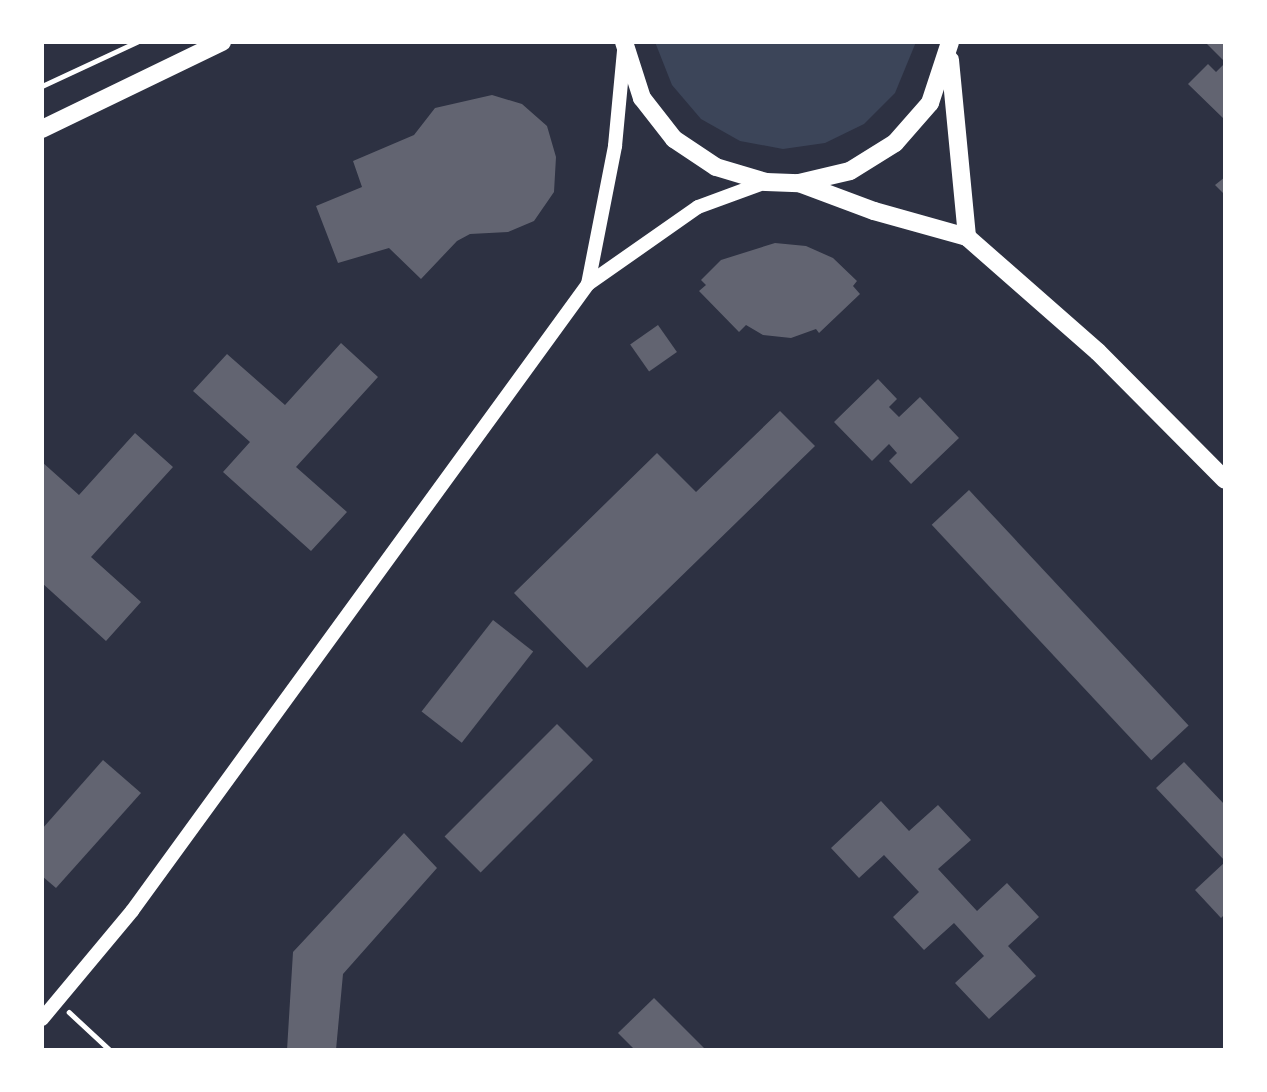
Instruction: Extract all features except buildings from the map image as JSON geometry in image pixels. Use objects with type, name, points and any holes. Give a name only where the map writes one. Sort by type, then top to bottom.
[{"type":"main road","points":[[42,129],[222,42]]},
{"type":"main road","points":[[624,46],[642,98],[674,139],[716,167],[766,182],[799,183],[850,170],[895,143],[930,103],[950,48]]},
{"type":"main road","points":[[588,284],[615,146],[624,46]]},
{"type":"main road","points":[[950,48],[967,237]]},
{"type":"main road","points":[[42,1019],[132,911],[588,284],[698,207],[766,182]]},
{"type":"main road","points":[[799,183],[874,211],[967,237],[1098,352],[1225,480]]},
{"type":"path","points":[[42,86],[137,42]]},
{"type":"path","points":[[57,1002],[110,1050]]},
{"type":"shaded area","points":[[655,42],[916,42],[895,93],[864,124],[825,143],[783,149],[740,141],[701,119],[672,85]]}]
